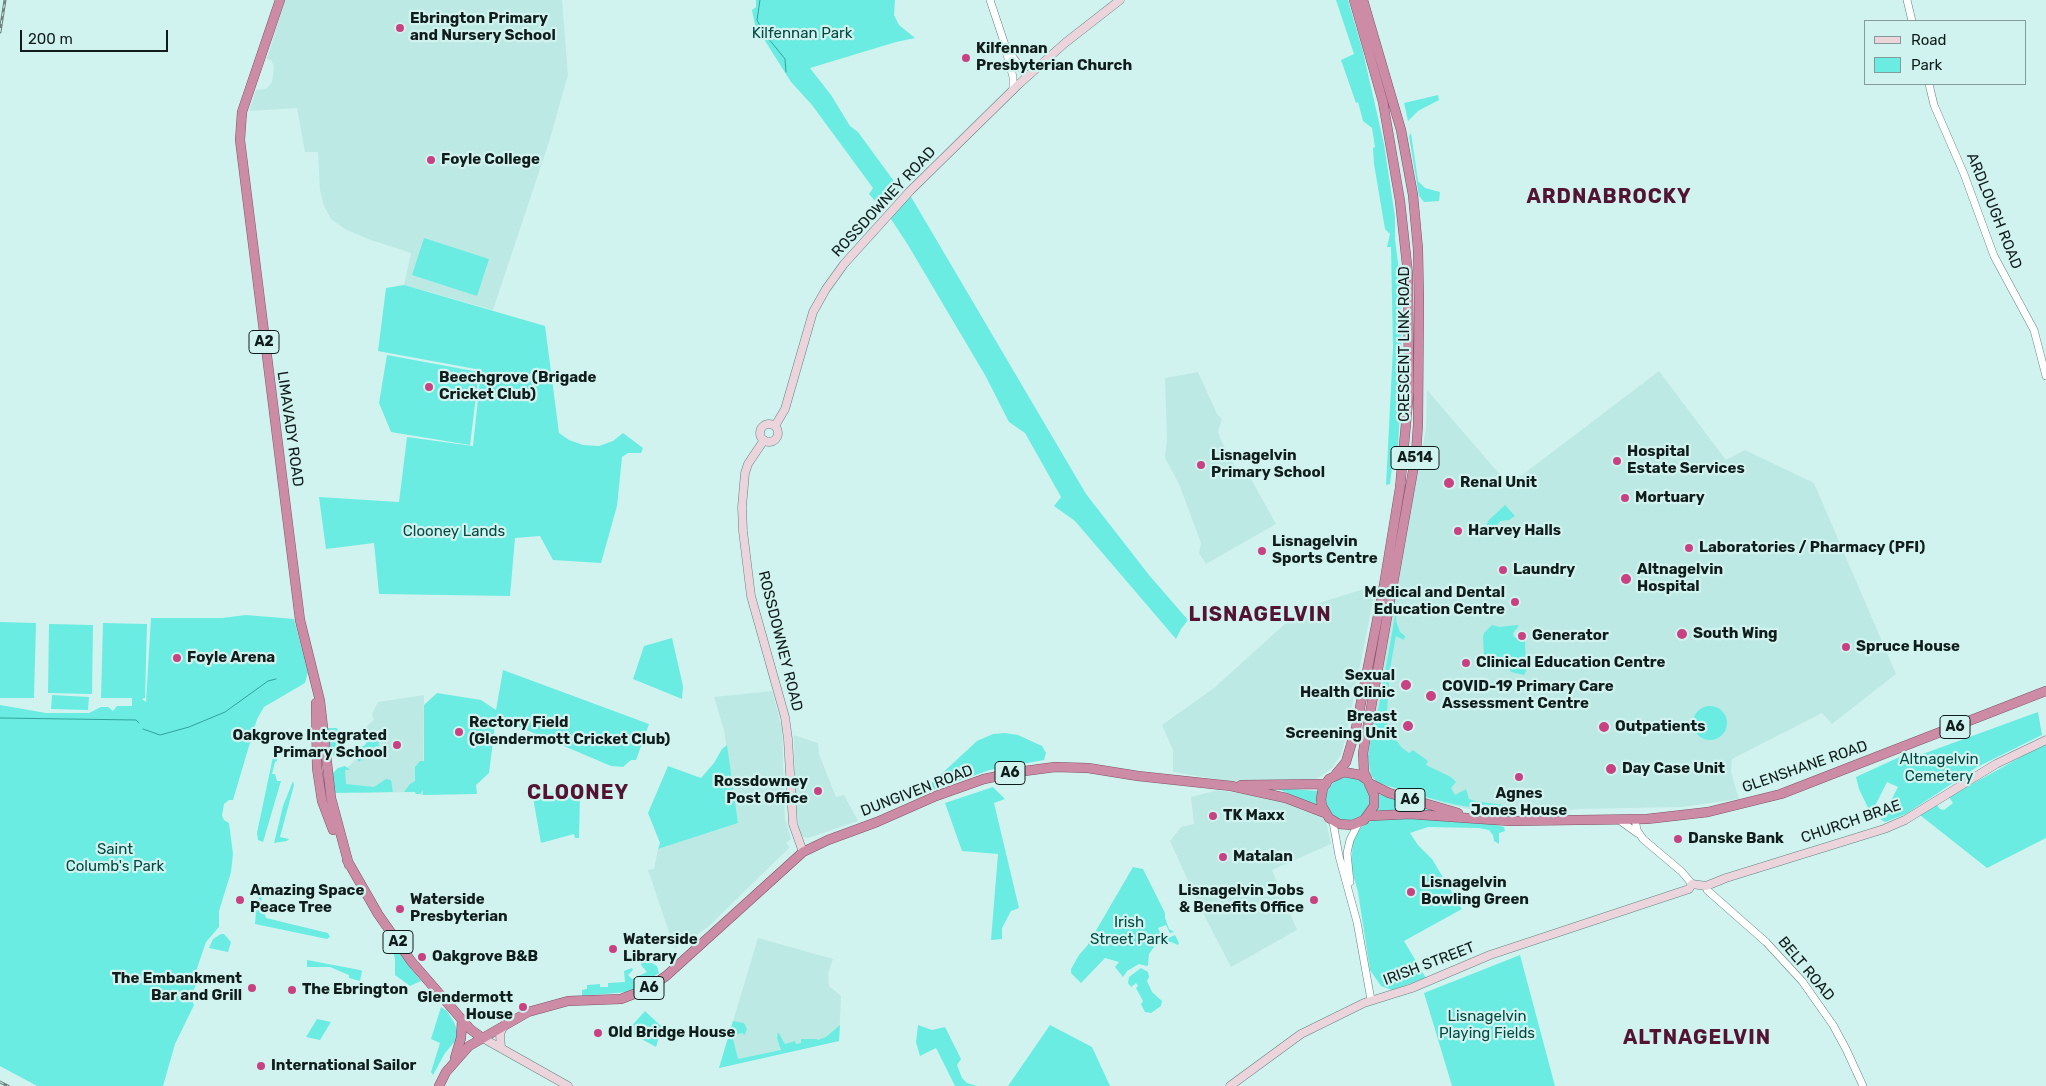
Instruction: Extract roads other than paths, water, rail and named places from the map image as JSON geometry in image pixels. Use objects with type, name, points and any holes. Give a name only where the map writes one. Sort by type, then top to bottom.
[{"type":"highway","name":"LIMAVADY ROAD","points":[[280,0],[242,112],[240,140],[300,620],[322,713],[331,798],[349,865]]},
{"type":"highway","name":"CRESCENT LINK ROAD","points":[[1336,775],[1346,762],[1356,728],[1384,585],[1400,488],[1409,391],[1408,274],[1400,201],[1383,102],[1354,0]]},
{"type":"highway","name":"CRESCENT LINK ROAD","points":[[1363,0],[1401,130],[1406,155],[1413,195],[1420,300],[1416,450],[1409,502],[1364,740],[1363,753],[1368,782]]},
{"type":"highway","name":"LIMAVADY ROAD","points":[[317,688],[316,759],[322,801],[349,865],[378,914],[411,961],[459,1016]]},
{"type":"highway","name":"GLENSHANE ROAD","points":[[1369,816],[1410,814],[1510,821],[1619,820],[1669,818],[1693,814],[1768,798],[2046,691]]},
{"type":"highway","points":[[322,713],[320,724],[322,763],[328,815]]},
{"type":"highway","name":"DUNGIVEN ROAD","points":[[504,1025],[545,1006],[568,1000],[615,1000],[634,996],[666,976],[803,852],[936,796],[984,779],[1055,766],[1088,768],[1138,776],[1231,786],[1286,798],[1325,813]]},
{"type":"highway","points":[[1336,775],[1352,772],[1368,782]]},
{"type":"highway","name":"A514","points":[[1326,784],[1336,775]]},
{"type":"highway","name":"A514","points":[[1368,782],[1374,800],[1369,816]]},
{"type":"highway","name":"GLENSHANE ROAD","points":[[1368,782],[1389,793],[1473,817]]},
{"type":"highway","points":[[1326,784],[1321,799],[1325,813],[1333,822],[1346,826],[1358,824],[1369,816]]},
{"type":"highway","name":"DUNGIVEN ROAD","points":[[1231,786],[1326,784]]},
{"type":"highway","points":[[454,1060],[461,1038],[459,1016]]},
{"type":"highway","name":"A2","points":[[459,1016],[481,1037]]},
{"type":"highway","name":"A6","points":[[481,1037],[504,1025]]},
{"type":"highway","points":[[439,1086],[454,1060],[481,1037]]},
{"type":"main road","name":"ROSSDOWNEY ROAD","points":[[775,426],[785,410],[814,312],[835,276],[890,211],[1027,76],[1065,43],[1120,0]]},
{"type":"main road","points":[[770,424],[775,426],[778,432],[777,437],[770,442],[764,440],[761,435],[762,427],[770,424]]},
{"type":"main road","name":"ROSSDOWNEY ROAD","points":[[764,440],[748,464],[745,473],[743,531],[751,596],[785,717],[793,824],[803,852]]},
{"type":"main road","name":"CHURCH BRAE","points":[[1692,884],[1706,886],[1905,820],[1996,764],[2046,740]]},
{"type":"main road","name":"IRISH STREET","points":[[1230,1086],[1301,1034],[1371,1000],[1412,988],[1490,955],[1689,889],[1692,884]]},
{"type":"main road","points":[[501,1048],[500,1034],[504,1025]]},
{"type":"main road","points":[[481,1037],[568,1086]]},
{"type":"street","points":[[990,0],[1006,48],[1013,90]]},
{"type":"street","points":[[1907,0],[1912,20]]},
{"type":"street","points":[[1006,48],[1027,76]]},
{"type":"street","name":"ARDLOUGH ROAD","points":[[1929,85],[1934,105],[1964,174],[1994,256],[2034,330],[2046,376]]},
{"type":"street","points":[[1635,819],[1639,835]]},
{"type":"street","points":[[1619,820],[1682,872],[1692,884]]},
{"type":"street","points":[[1333,822],[1339,856],[1357,922],[1371,1000]]},
{"type":"street","points":[[1350,898],[1347,853],[1350,840],[1358,824]]},
{"type":"street","name":"BELT ROAD","points":[[1706,886],[1710,893],[1766,942],[1802,981],[1833,1025],[1863,1086]]},
{"type":"waterway","points":[[760,0],[757,20],[764,33],[785,59],[786,72]]},
{"type":"waterway","points":[[143,729],[160,735],[189,727],[225,712],[268,681],[276,679]]},
{"type":"waterway","points":[[0,718],[136,720],[139,723]]},
{"type":"railway","points":[[0,32],[5,0]]},
{"type":"railway","points":[[0,1082],[8,1086]]},
{"type":"place","name":"Ebrington Primary and Nursery School","points":[[400,28]]},
{"type":"place","name":"Kilfennan Presbyterian Church","points":[[966,58]]},
{"type":"place","name":"Foyle College","points":[[431,160]]},
{"type":"place","name":"Beechgrove (Brigade Cricket Club)","points":[[429,387]]},
{"type":"place","name":"Hospital Estate Services","points":[[1617,461]]},
{"type":"place","name":"Lisnagelvin Primary School","points":[[1201,465]]},
{"type":"place","name":"Renal Unit","points":[[1449,483]]},
{"type":"place","name":"Mortuary","points":[[1625,498]]},
{"type":"place","name":"Harvey Halls","points":[[1458,531]]},
{"type":"place","name":"Laboratories / Pharmacy (PFI)","points":[[1689,548]]},
{"type":"place","name":"Lisnagelvin Sports Centre","points":[[1262,551]]},
{"type":"place","name":"Laundry","points":[[1503,570]]},
{"type":"place","name":"Altnagelvin Hospital","points":[[1626,579]]},
{"type":"place","name":"Medical and Dental Education Centre","points":[[1515,602]]},
{"type":"place","name":"South Wing","points":[[1682,634]]},
{"type":"place","name":"Generator","points":[[1522,636]]},
{"type":"place","name":"Spruce House","points":[[1846,647]]},
{"type":"place","name":"Foyle Arena","points":[[177,658]]},
{"type":"place","name":"Clinical Education Centre","points":[[1466,663]]},
{"type":"place","name":"Sexual Health Clinic","points":[[1406,685]]},
{"type":"place","name":"COVID-19 Primary Care Assessment Centre","points":[[1431,696]]},
{"type":"place","name":"Breast Screening Unit","points":[[1408,726]]},
{"type":"place","name":"Outpatients","points":[[1604,727]]},
{"type":"place","name":"Rectory Field (Glendermott Cricket Club)","points":[[459,732]]},
{"type":"place","name":"Oakgrove Integrated Primary School","points":[[397,745]]},
{"type":"place","name":"Day Case Unit","points":[[1611,769]]},
{"type":"place","name":"Agnes Jones House","points":[[1519,777]]},
{"type":"place","name":"Rossdowney Post Office","points":[[818,791]]},
{"type":"place","name":"TK Maxx","points":[[1213,816]]},
{"type":"place","name":"Danske Bank","points":[[1678,839]]},
{"type":"place","name":"Matalan","points":[[1223,857]]},
{"type":"place","name":"Lisnagelvin Bowling Green","points":[[1411,892]]},
{"type":"place","name":"Amazing Space Peace Tree","points":[[240,900]]},
{"type":"place","name":"Lisnagelvin Jobs & Benefits Office","points":[[1314,900]]},
{"type":"place","name":"Waterside Presbyterian","points":[[400,909]]},
{"type":"place","name":"Waterside Library","points":[[613,949]]},
{"type":"place","name":"Oakgrove B&B","points":[[422,957]]},
{"type":"place","name":"The Embankment Bar and Grill","points":[[252,988]]},
{"type":"place","name":"The Ebrington","points":[[292,990]]},
{"type":"place","name":"Glendermott House","points":[[523,1007]]},
{"type":"place","name":"Old Bridge House","points":[[598,1033]]},
{"type":"place","name":"International Sailor","points":[[261,1066]]},
{"type":"district","name":"ARDNABROCKY","points":[[1609,197]]},
{"type":"district","name":"LISNAGELVIN","points":[[1260,615]]},
{"type":"district","name":"CLOONEY","points":[[578,793]]},
{"type":"district","name":"ALTNAGELVIN","points":[[1697,1038]]},
{"type":"park label","name":"Kilfennan Park","points":[[802,34]]},
{"type":"park label","name":"Clooney Lands","points":[[454,532]]},
{"type":"park label","name":"Altnagelvin Cemetery","points":[[1939,768]]},
{"type":"park label","name":"Saint Columb's Park","points":[[115,858]]},
{"type":"park label","name":"Irish Street Park","points":[[1129,932]]},
{"type":"park label","name":"Lisnagelvin Playing Fields","points":[[1487,1026]]}]
